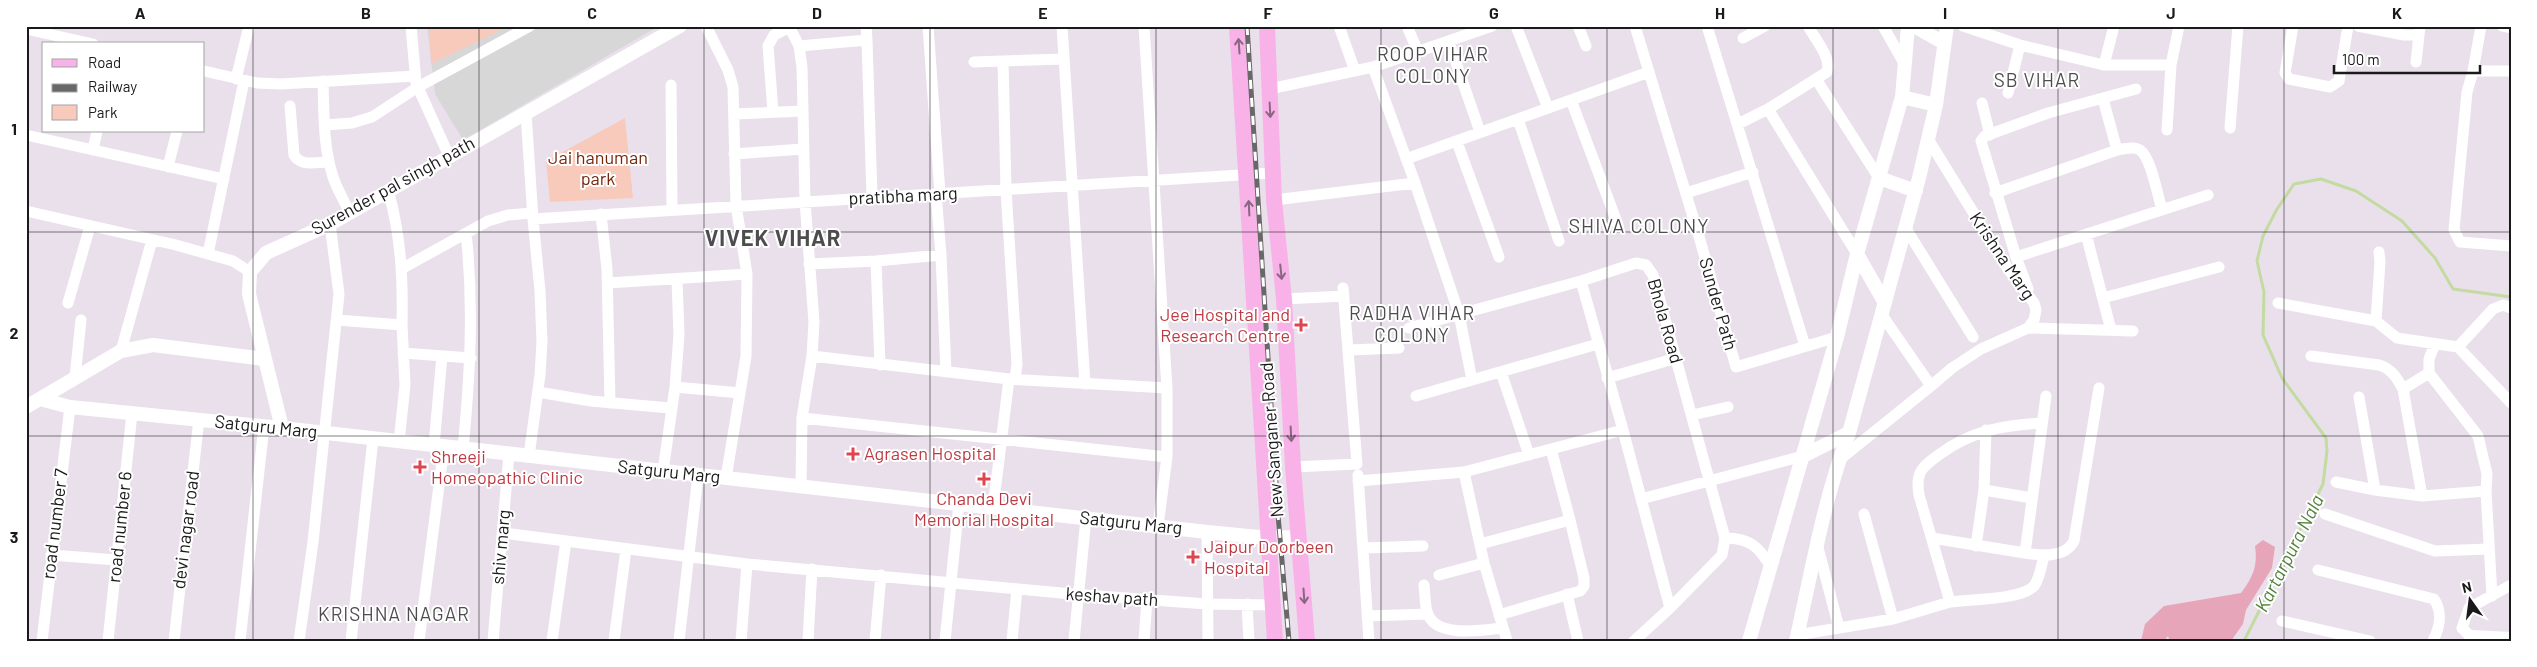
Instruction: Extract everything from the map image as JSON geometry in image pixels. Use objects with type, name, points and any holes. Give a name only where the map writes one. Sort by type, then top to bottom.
[{"type":"main road","name":"New Sanganer Road","points":[[1237,26],[1275,641]]},
{"type":"main road","name":"New Sanganer Road","points":[[1267,26],[1274,200],[1284,299],[1293,466],[1307,641]]},
{"type":"street","points":[[208,254],[224,179],[249,26]]},
{"type":"street","points":[[411,26],[415,76],[418,87],[449,156]]},
{"type":"street","points":[[325,125],[352,123],[372,117],[418,87],[519,29],[530,26]]},
{"type":"street","name":"Surender pal singh path","points":[[250,272],[266,254],[330,224],[680,26]]},
{"type":"street","points":[[706,26],[728,70],[733,87],[736,205],[747,274],[746,356],[726,478]]},
{"type":"street","points":[[866,26],[872,197]]},
{"type":"street","points":[[928,26],[946,372]]},
{"type":"street","points":[[1062,26],[1085,384]]},
{"type":"street","points":[[1144,26],[1167,388],[1167,457],[1158,526]]},
{"type":"street","points":[[1338,26],[1355,71]]},
{"type":"street","points":[[1408,26],[1418,52]]},
{"type":"street","points":[[1269,89],[1373,67],[1449,42],[1477,29],[1492,26]]},
{"type":"street","points":[[1516,26],[1548,108]]},
{"type":"street","points":[[1578,26],[1586,46]]},
{"type":"street","name":"Sunder Path","points":[[1635,26],[1736,366],[1836,337]]},
{"type":"street","points":[[1707,26],[1805,346]]},
{"type":"street","points":[[1743,38],[1765,26]]},
{"type":"street","points":[[1738,124],[1768,109],[1826,72],[1828,66],[1808,26]]},
{"type":"street","points":[[1883,26],[1905,65]]},
{"type":"street","points":[[1748,641],[1803,456],[1836,337],[1856,254],[1902,97],[1908,26]]},
{"type":"street","points":[[1914,26],[1944,43]]},
{"type":"street","points":[[1948,26],[1936,105],[1916,191],[1849,432],[1838,461],[1816,540],[1796,638],[1839,628],[1893,619],[1950,602],[2014,595],[2034,586],[2039,576],[2044,556]]},
{"type":"street","points":[[1963,26],[2020,45],[2104,65],[2171,66]]},
{"type":"street","points":[[2104,65],[2114,26]]},
{"type":"street","points":[[2167,130],[2171,66],[2179,26]]},
{"type":"street","points":[[2230,128],[2238,26]]},
{"type":"street","points":[[2293,26],[2285,73],[2289,80],[2330,87],[2339,81],[2348,26]]},
{"type":"street","points":[[2358,26],[2404,35],[2419,31],[2416,62]]},
{"type":"street","points":[[2481,26],[2473,71],[2467,92],[2454,230],[2460,242],[2511,246]]},
{"type":"street","points":[[2502,26],[2511,28]]},
{"type":"street","points":[[773,112],[768,46],[774,35],[789,27],[799,46],[802,67],[805,201],[814,322],[812,356],[802,418],[801,486]]},
{"type":"street","points":[[26,29],[62,40],[78,42]]},
{"type":"street","points":[[799,46],[867,40]]},
{"type":"street","points":[[1449,42],[1480,132]]},
{"type":"street","points":[[2008,93],[2020,45]]},
{"type":"street","points":[[974,62],[1064,59]]},
{"type":"street","points":[[993,508],[1001,438],[1012,379],[1017,364],[1006,190],[1003,61]]},
{"type":"street","points":[[1373,67],[1415,183],[1459,314],[1472,380]]},
{"type":"street","points":[[205,71],[240,80],[281,84],[415,76]]},
{"type":"street","points":[[2473,71],[2511,71]]},
{"type":"street","points":[[1406,158],[1457,142],[1480,132],[1649,72]]},
{"type":"street","points":[[1816,79],[1878,178],[1916,191]]},
{"type":"street","points":[[323,81],[328,162],[333,179],[350,212]]},
{"type":"street","points":[[671,85],[672,209]]},
{"type":"street","points":[[2034,303],[1995,194],[1981,141],[1990,135],[2048,113],[2136,89]]},
{"type":"street","points":[[1902,97],[1936,105]]},
{"type":"street","points":[[2103,99],[2117,150]]},
{"type":"street","points":[[1571,100],[1618,225]]},
{"type":"street","points":[[1982,103],[1990,135]]},
{"type":"street","points":[[290,106],[294,155],[297,161],[303,163],[328,162]]},
{"type":"street","points":[[1768,109],[1856,254],[1883,309],[1931,386]]},
{"type":"street","points":[[734,114],[802,111]]},
{"type":"street","points":[[526,112],[540,291],[542,342],[538,392],[529,456]]},
{"type":"street","points":[[1518,119],[1559,241]]},
{"type":"street","points":[[93,150],[98,132]]},
{"type":"street","points":[[168,167],[177,132]]},
{"type":"street","points":[[26,135],[224,179]]},
{"type":"street","name":"Krishna Marg","points":[[1838,461],[1952,368],[1982,350],[2028,328],[2034,320],[2036,310],[2034,303],[2008,269],[1928,139]]},
{"type":"street","points":[[1457,142],[1498,257]]},
{"type":"street","points":[[1995,194],[2117,150],[2133,148],[2141,150],[2148,161],[2162,210]]},
{"type":"street","points":[[734,154],[803,149]]},
{"type":"street","points":[[1686,193],[1753,172]]},
{"type":"street","name":"pratibha marg","points":[[403,268],[488,221],[508,215],[601,214],[1073,187],[1273,173]]},
{"type":"street","points":[[1274,200],[1415,183]]},
{"type":"street","points":[[388,190],[397,222],[403,268],[402,325],[405,385],[399,442]]},
{"type":"street","points":[[2016,257],[2208,195]]},
{"type":"street","points":[[26,212],[208,254],[233,261],[250,272],[249,294],[282,428]]},
{"type":"street","points":[[601,214],[608,283],[610,403]]},
{"type":"street","points":[[299,641],[313,542],[339,294],[330,224]]},
{"type":"street","points":[[68,303],[90,226]]},
{"type":"street","points":[[1905,227],[1973,337]]},
{"type":"street","points":[[463,449],[471,358],[470,277],[466,233]]},
{"type":"street","points":[[2086,234],[2111,330]]},
{"type":"street","points":[[121,351],[152,240]]},
{"type":"street","points":[[2376,321],[2379,252]]},
{"type":"street","points":[[809,264],[876,261],[940,255]]},
{"type":"street","points":[[876,261],[880,364]]},
{"type":"street","name":"Bhola Road","points":[[1409,328],[1581,281],[1636,263],[1646,265],[1653,275],[1725,538]]},
{"type":"street","points":[[2103,298],[2219,267]]},
{"type":"street","points":[[608,283],[747,274]]},
{"type":"street","points":[[662,471],[670,408],[675,387],[679,335],[677,280]]},
{"type":"street","points":[[1581,281],[1670,608]]},
{"type":"street","points":[[1284,299],[1343,292],[1349,350],[1369,641]]},
{"type":"street","points":[[2278,303],[2376,321],[2396,338],[2458,347],[2511,403]]},
{"type":"street","points":[[2458,347],[2493,309],[2502,305],[2511,308]]},
{"type":"street","points":[[75,378],[81,320]]},
{"type":"street","points":[[337,320],[402,325]]},
{"type":"street","points":[[2028,328],[2133,331]]},
{"type":"street","points":[[1416,396],[1598,344]]},
{"type":"street","points":[[2435,344],[2429,359],[2429,373],[2478,436],[2487,474],[2486,491],[2492,596]]},
{"type":"street","points":[[26,406],[121,351],[153,345],[264,359]]},
{"type":"street","points":[[1349,350],[1399,348]]},
{"type":"street","points":[[403,353],[471,358]]},
{"type":"street","points":[[419,641],[439,446],[442,356]]},
{"type":"street","points":[[812,356],[1012,379],[1167,388]]},
{"type":"street","points":[[2311,356],[2387,367],[2395,375],[2403,389],[2422,496]]},
{"type":"street","points":[[1607,378],[1677,358]]},
{"type":"street","points":[[1501,372],[1529,455]]},
{"type":"street","points":[[2403,389],[2429,373]]},
{"type":"street","points":[[675,387],[740,393]]},
{"type":"street","points":[[1932,538],[2044,556],[2066,551],[2070,548],[2074,541],[2099,388]]},
{"type":"street","points":[[538,392],[610,403],[670,408]]},
{"type":"street","points":[[2025,553],[2046,396]]},
{"type":"street","points":[[2359,397],[2375,490]]},
{"type":"street","name":"Satguru Marg","points":[[40,399],[70,407],[264,426],[1207,532],[1269,538],[1299,538]]},
{"type":"street","points":[[1692,416],[1728,406]]},
{"type":"street","name":"road number 7","points":[[42,641],[70,407]]},
{"type":"street","name":"road number 6","points":[[108,641],[132,413]]},
{"type":"street","points":[[802,418],[1167,457]]},
{"type":"street","name":"devi nagar road","points":[[174,641],[198,419]]},
{"type":"street","points":[[1950,602],[1916,481],[1922,468],[1954,444],[1986,430],[2017,424],[2042,423]]},
{"type":"street","points":[[240,641],[264,426]]},
{"type":"street","points":[[1358,481],[1464,472],[1622,430]]},
{"type":"street","points":[[1976,546],[1984,490],[1986,430]]},
{"type":"street","points":[[1641,499],[1803,456],[1849,432]]},
{"type":"street","points":[[351,641],[373,439]]},
{"type":"street","points":[[1499,615],[1580,591],[1584,586],[1584,578],[1570,520],[1551,450]]},
{"type":"street","name":"shiv marg","points":[[493,641],[509,454]]},
{"type":"street","points":[[1293,466],[1357,464]]},
{"type":"street","points":[[1464,472],[1484,563],[1507,641]]},
{"type":"street","points":[[679,641],[698,475]]},
{"type":"street","points":[[2336,482],[2375,490],[2422,496],[2486,491]]},
{"type":"street","points":[[1984,490],[2032,498]]},
{"type":"street","points":[[945,641],[959,504]]},
{"type":"street","points":[[1864,514],[1893,619]]},
{"type":"street","points":[[2325,514],[2435,551],[2489,549]]},
{"type":"street","points":[[1074,641],[1080,595],[1086,518]]},
{"type":"street","points":[[1480,544],[1570,520]]},
{"type":"street","points":[[1207,532],[1208,641]]},
{"type":"street","name":"keshav path","points":[[503,533],[747,564],[1080,595],[1207,604],[1273,605]]},
{"type":"street","points":[[1634,641],[1670,608],[1722,555],[1725,538],[1740,538],[1752,542],[1761,551],[1771,567]]},
{"type":"street","points":[[1816,540],[1839,628]]},
{"type":"street","points":[[552,641],[566,541]]},
{"type":"street","points":[[1363,548],[1422,546]]},
{"type":"street","points":[[614,641],[626,549]]},
{"type":"street","points":[[51,555],[118,560]]},
{"type":"street","points":[[1439,575],[1484,563]]},
{"type":"street","points":[[741,641],[747,564]]},
{"type":"street","points":[[808,641],[812,569]]},
{"type":"street","points":[[2318,570],[2434,599],[2438,605],[2440,628],[2433,641]]},
{"type":"street","points":[[875,641],[881,575]]},
{"type":"street","points":[[1424,585],[1428,614],[1440,627],[1458,632],[1503,628]]},
{"type":"street","points":[[2468,635],[2469,608],[2511,585]]},
{"type":"street","points":[[1012,641],[1017,589]]},
{"type":"street","points":[[1567,594],[1578,641]]},
{"type":"street","points":[[1144,641],[1147,599]]},
{"type":"street","points":[[1247,604],[1248,641]]},
{"type":"street","points":[[1368,616],[1428,614]]},
{"type":"street","points":[[2282,621],[2370,641]]},
{"type":"street","points":[[2440,628],[2468,635],[2511,639]]},
{"type":"shaded area","points":[[427,26],[659,26],[463,140],[435,94]]},
{"type":"shaded area","points":[[2263,540],[2275,547],[2272,568],[2246,610],[2243,624],[2231,641],[2170,641],[2168,636],[2164,641],[2141,641],[2145,624],[2164,606],[2241,593],[2254,571],[2256,560],[2255,546]]},
{"type":"green space","points":[[429,26],[509,26],[431,64]]},
{"type":"green space","name":"Jai hanuman park","points":[[625,118],[633,198],[550,202],[546,161]]},
{"type":"waterway","name":"Kartarpura Nala","points":[[2244,641],[2323,484],[2327,451],[2326,438],[2282,378],[2263,335],[2264,292],[2257,261],[2263,236],[2277,209],[2294,184],[2321,179],[2356,191],[2402,221],[2435,258],[2453,289],[2511,297]]},
{"type":"railway","points":[[1247,26],[1278,515],[1289,641]]},
{"type":"place","name":"Jee Hospital and Research Centre","points":[[1301,325]]},
{"type":"place","name":"Agrasen Hospital","points":[[853,454]]},
{"type":"place","name":"Shreeji Homeopathic Clinic","points":[[420,467]]},
{"type":"place","name":"Chanda Devi Memorial Hospital","points":[[984,479]]},
{"type":"place","name":"Jaipur Doorbeen Hospital","points":[[1193,557]]},
{"type":"district","name":"ROOP VIHAR COLONY","points":[[1433,65]]},
{"type":"district","name":"SB VIHAR","points":[[2037,80]]},
{"type":"district","name":"SHIVA COLONY","points":[[1639,226]]},
{"type":"district","name":"VIVEK VIHAR","points":[[773,238]]},
{"type":"district","name":"RADHA VIHAR COLONY","points":[[1412,324]]},
{"type":"district","name":"KRISHNA NAGAR","points":[[394,614]]}]
